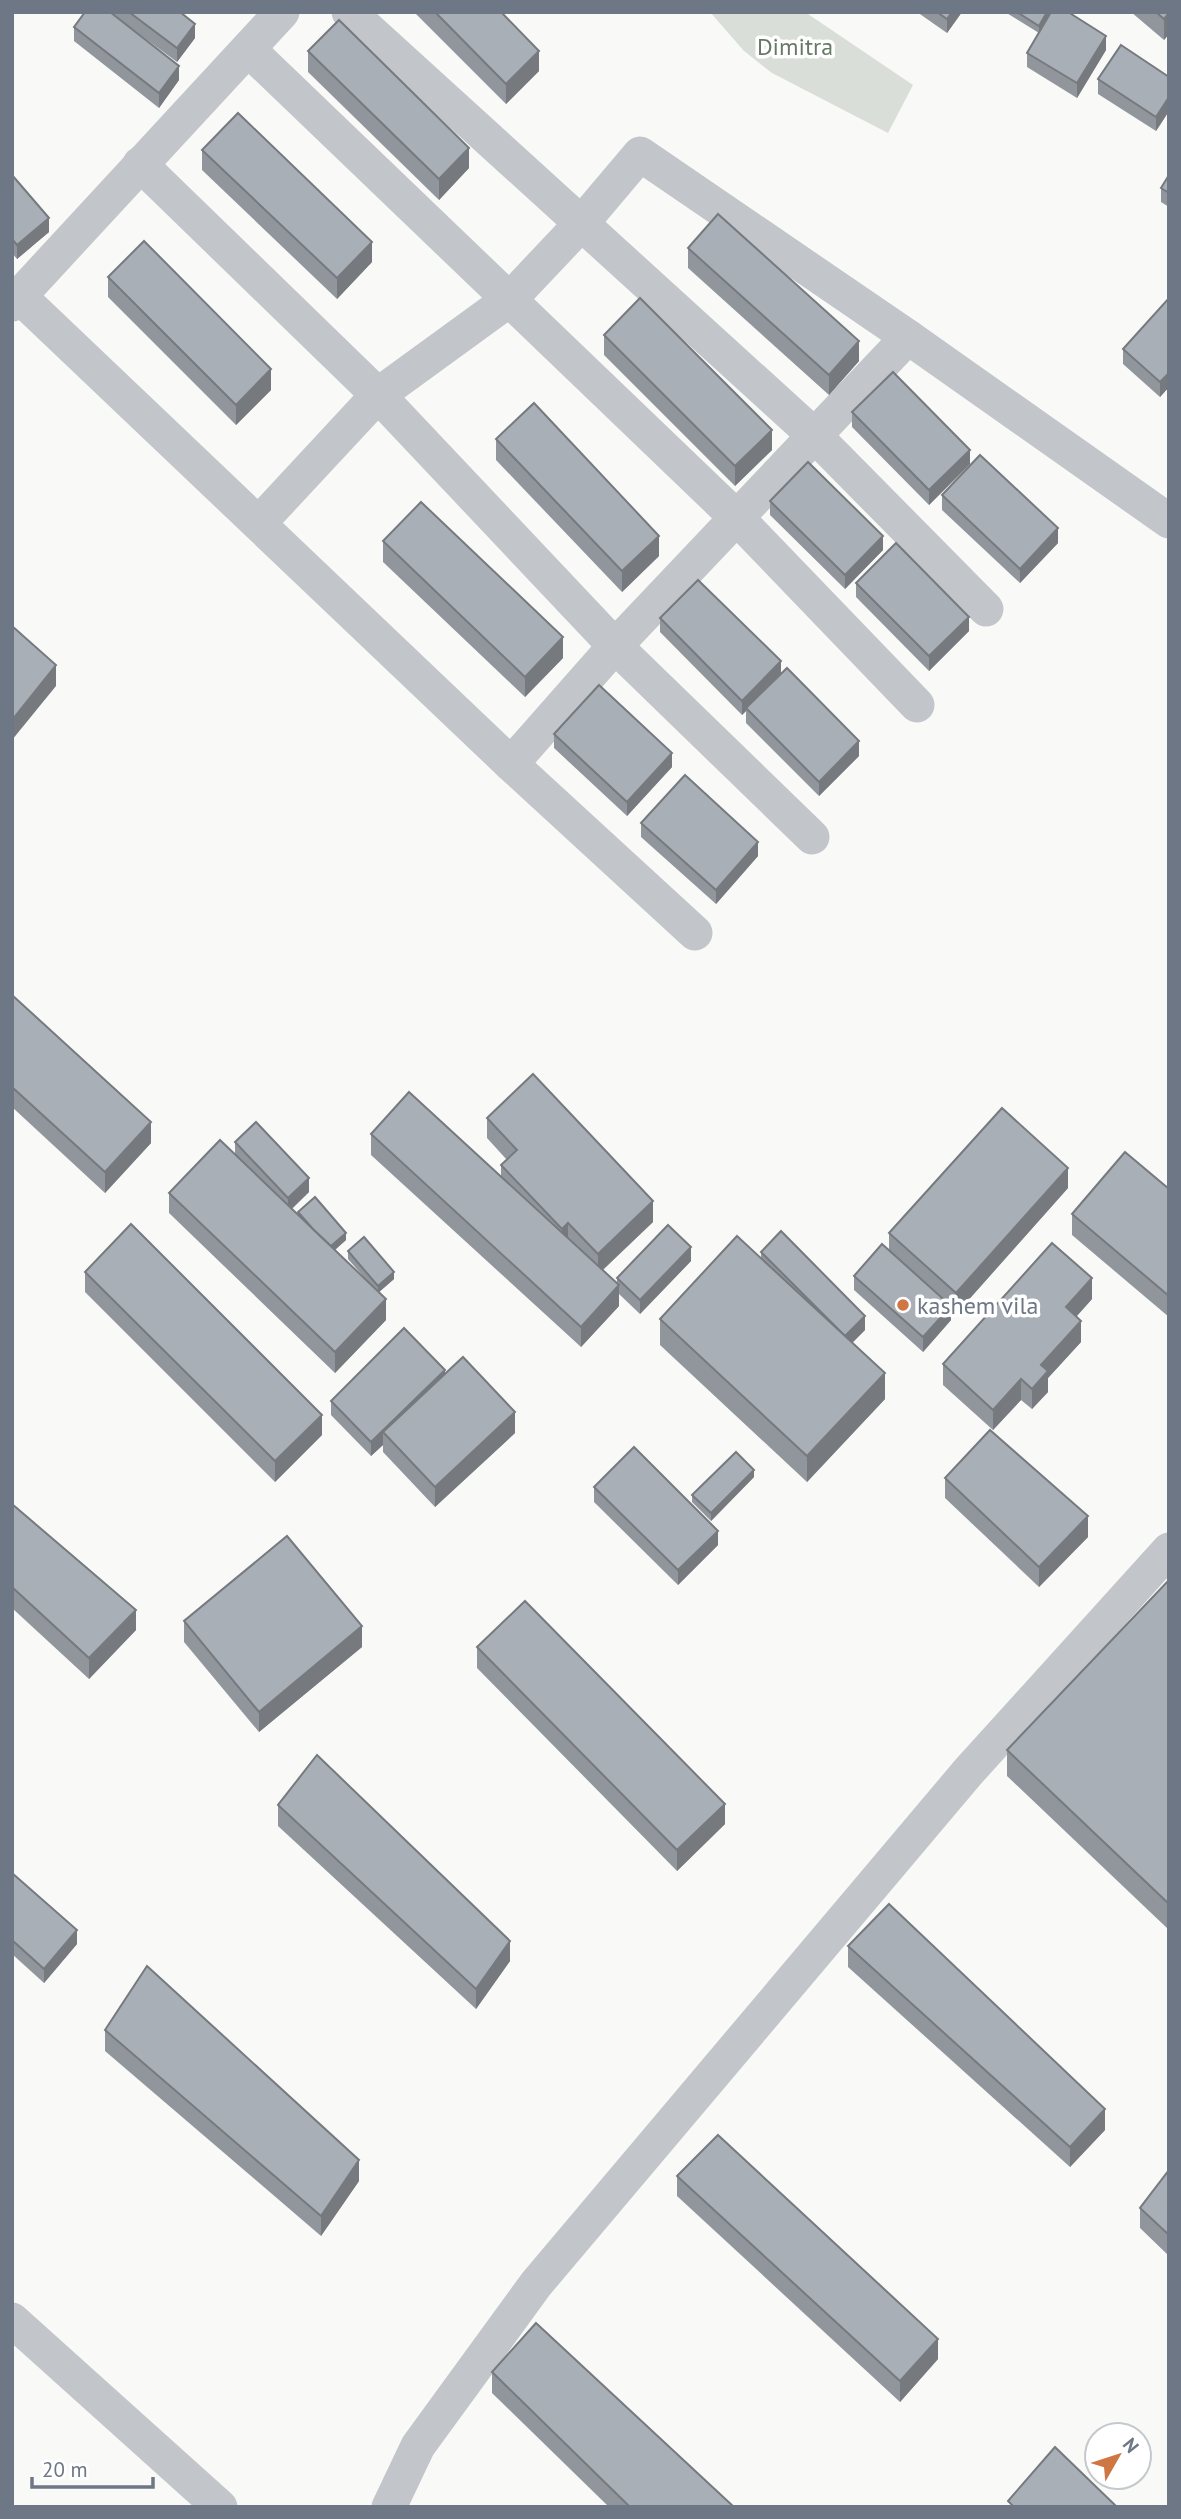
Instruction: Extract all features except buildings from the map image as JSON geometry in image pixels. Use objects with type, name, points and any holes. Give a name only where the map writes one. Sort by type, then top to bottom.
[{"type":"street","points":[[282,12],[16,300],[695,933]]},
{"type":"street","points":[[349,12],[815,436],[986,609]]},
{"type":"street","points":[[248,49],[737,518],[917,705]]},
{"type":"street","points":[[258,523],[378,395],[510,299],[580,225],[640,154],[908,337],[1169,521]]},
{"type":"street","points":[[140,164],[378,395],[615,646],[812,837]]},
{"type":"street","points":[[511,764],[615,646],[908,337]]},
{"type":"street","points":[[389,2507],[418,2446],[536,2284],[959,1782],[1169,1550]]},
{"type":"street","points":[[12,2320],[220,2507]]},
{"type":"green space","name":"Dimitra","points":[[710,12],[805,12],[913,85],[888,133],[772,73],[744,51]]},
{"type":"place","name":"kashem vila","points":[[903,1305]]}]
